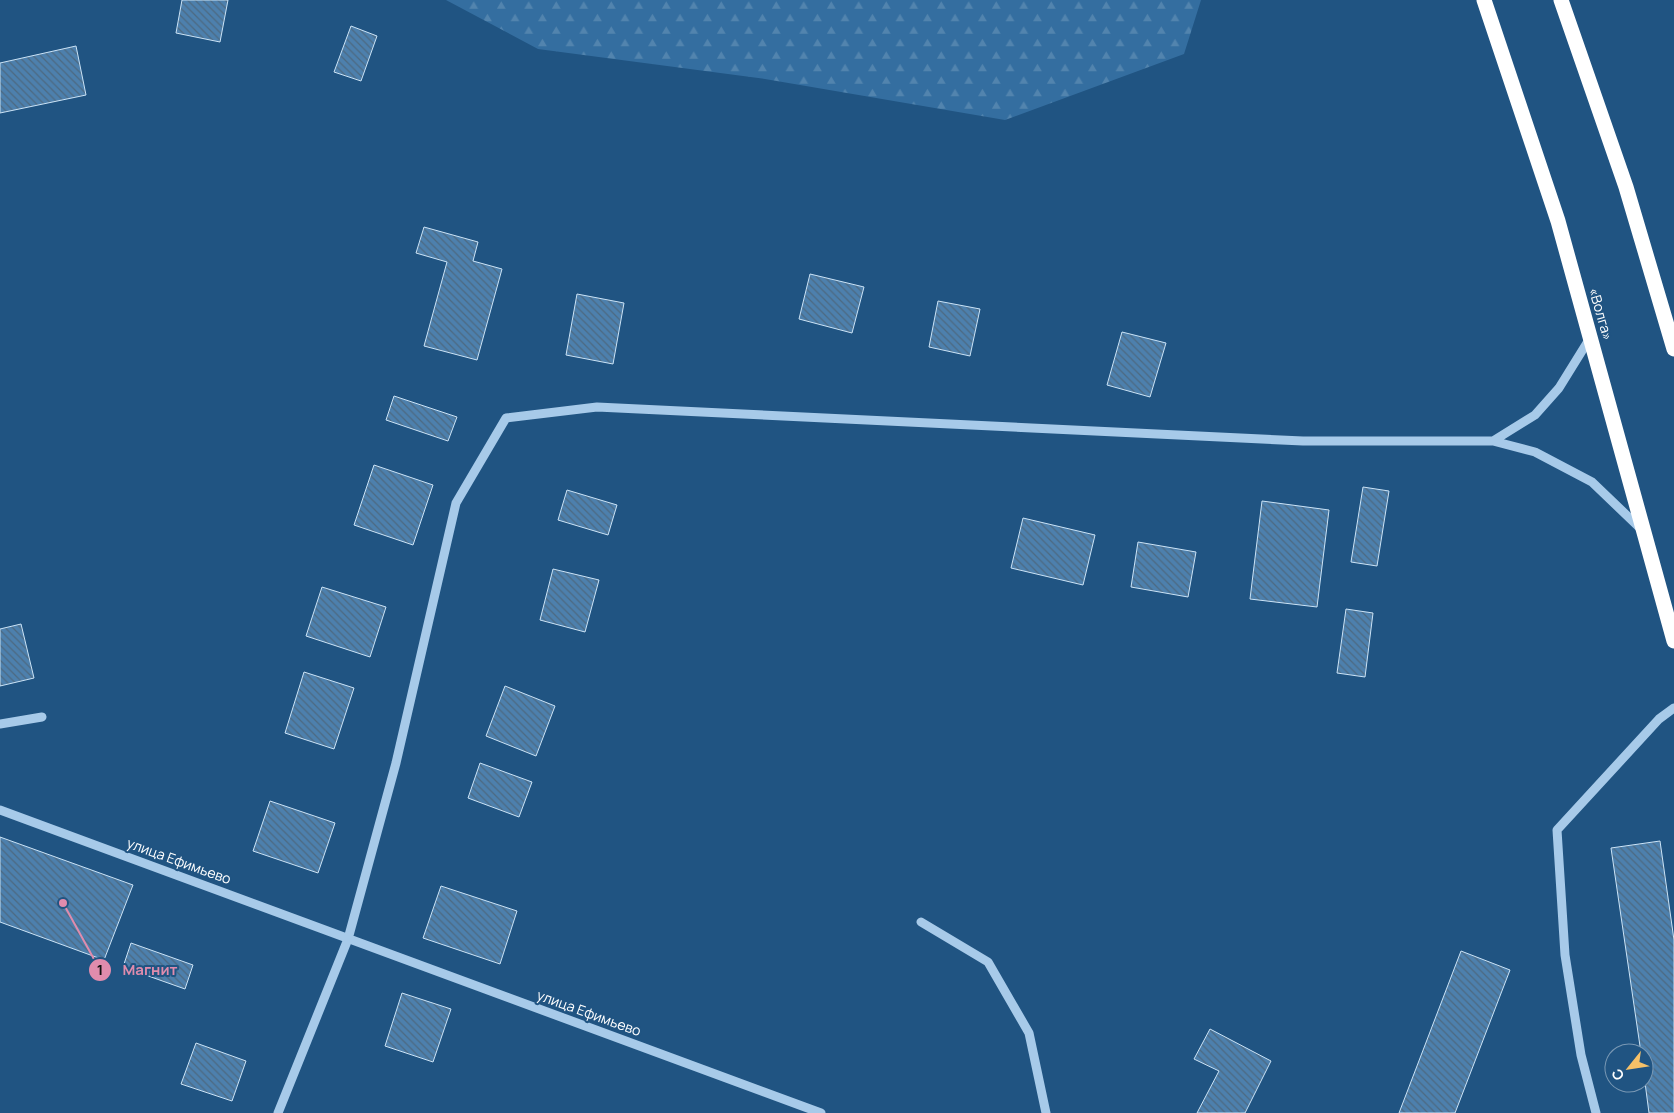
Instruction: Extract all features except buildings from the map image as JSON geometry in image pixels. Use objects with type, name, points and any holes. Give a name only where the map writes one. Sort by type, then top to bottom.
[{"type":"highway","name":"«Волга»","points":[[1484,0],[1558,221],[1674,641]]},
{"type":"highway","points":[[1561,0],[1626,187],[1674,349]]},
{"type":"street","points":[[1493,441],[1535,415],[1559,388],[1590,338]]},
{"type":"street","points":[[278,1113],[348,939],[396,763],[456,503],[506,418],[598,407],[1303,441],[1493,441],[1536,452],[1592,482],[1645,534]]},
{"type":"street","points":[[1596,1113],[1581,1055],[1566,956],[1556,830],[1653,725],[1674,708]]},
{"type":"street","points":[[0,724],[42,716]]},
{"type":"street","name":"улица Ефимьево","points":[[0,810],[821,1113]]},
{"type":"street","points":[[921,922],[988,962],[1029,1033],[1046,1113]]},
{"type":"green space","points":[[446,0],[1201,0],[1184,54],[1005,120],[765,79],[538,49]]},
{"type":"place","name":"Магнит","points":[[63,903]]}]
